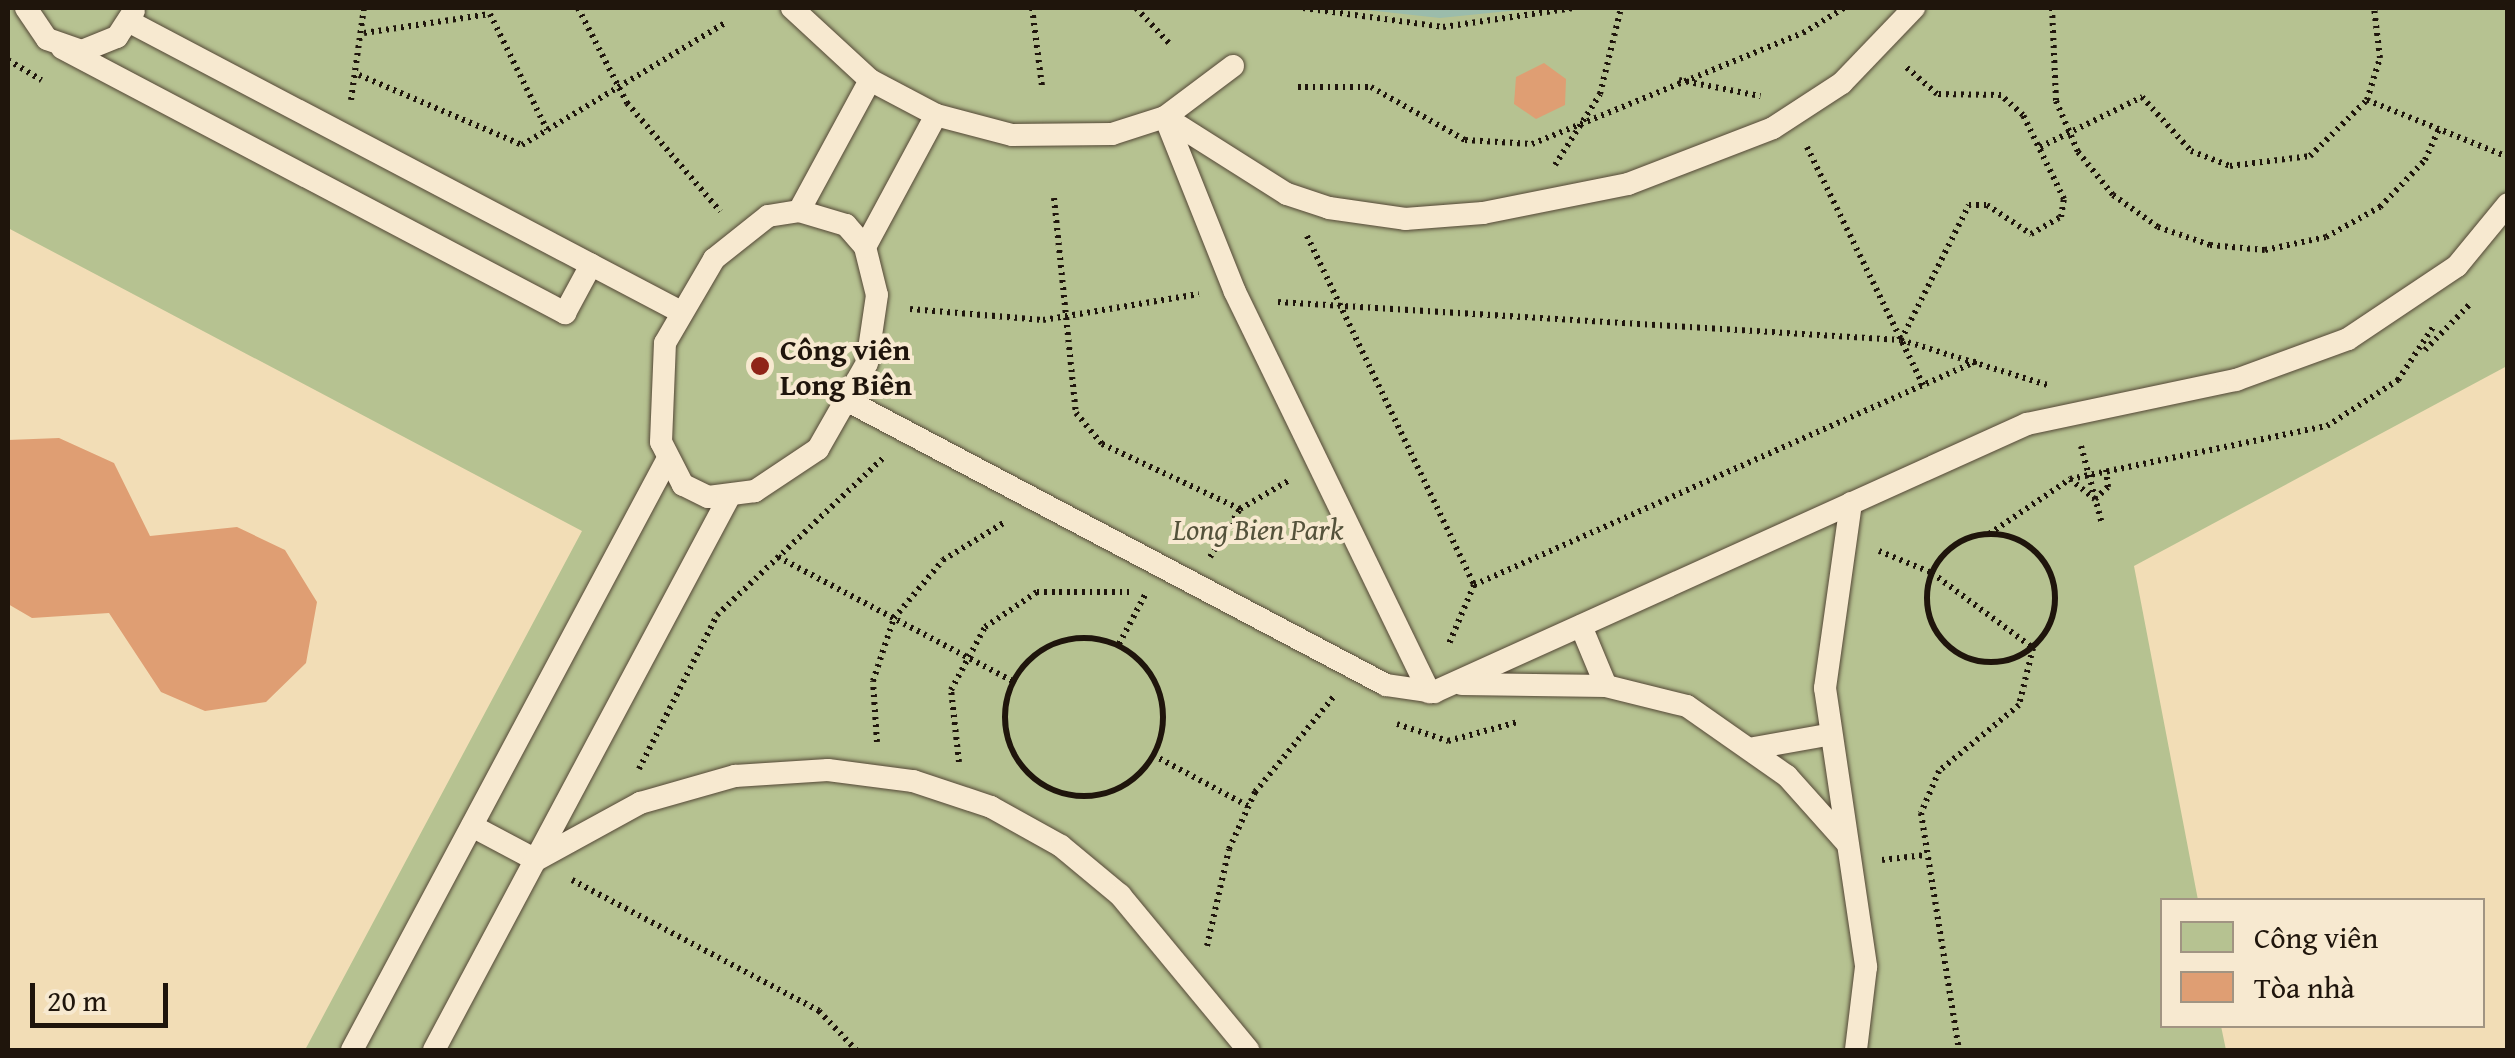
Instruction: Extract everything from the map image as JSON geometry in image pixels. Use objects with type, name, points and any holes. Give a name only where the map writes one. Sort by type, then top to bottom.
[{"type":"lane","points":[[26,8],[54,44],[101,47],[133,15],[337,130],[679,312]]},
{"type":"lane","points":[[792,8],[870,80],[936,115],[1012,135],[1112,134],[1165,117],[1233,66]]},
{"type":"lane","points":[[1165,117],[1287,194],[1406,219],[1526,206],[1644,179],[1792,116],[1886,40],[1914,8]]},
{"type":"lane","points":[[8,18],[565,313],[591,265]]},
{"type":"lane","points":[[799,211],[870,80]]},
{"type":"lane","points":[[865,248],[936,115]]},
{"type":"lane","points":[[1165,117],[1235,292],[1428,692]]},
{"type":"lane","points":[[850,402],[1361,672],[1428,692],[1454,684],[1851,502],[2080,408],[2290,366],[2348,340],[2457,266],[2508,204]]},
{"type":"lane","points":[[434,1050],[728,498],[797,466],[850,402],[877,300],[865,248],[846,225],[799,211],[744,232],[679,312],[659,366],[667,460],[684,486],[728,498]]},
{"type":"lane","points":[[352,1050],[667,460]]},
{"type":"lane","points":[[1851,502],[1824,688],[1827,735],[1866,968],[1856,1050]]},
{"type":"lane","points":[[1581,626],[1606,686]]},
{"type":"lane","points":[[1454,684],[1606,686],[1687,706],[1754,748],[1847,843]]},
{"type":"lane","points":[[1754,748],[1827,735]]},
{"type":"lane","points":[[536,860],[640,803],[735,776],[828,770],[913,781],[991,808],[1061,846],[1120,895],[1248,1050]]},
{"type":"lane","points":[[472,826],[536,860]]},
{"type":"path","points":[[337,130],[358,75],[364,8]]},
{"type":"path","points":[[578,8],[617,87],[680,170],[744,232]]},
{"type":"path","points":[[1032,8],[1042,86]]},
{"type":"path","points":[[1136,8],[1169,43]]},
{"type":"path","points":[[1303,8],[1443,27],[1574,8]]},
{"type":"path","points":[[1526,206],[1582,127],[1616,54],[1621,8]]},
{"type":"path","points":[[1298,87],[1371,88],[1434,126],[1498,146],[1582,127],[1678,80],[1804,33],[1844,8]]},
{"type":"path","points":[[2052,8],[2047,48],[2069,132],[2113,195],[2158,227],[2210,246],[2265,250],[2326,237],[2380,207],[2425,160],[2439,129]]},
{"type":"path","points":[[2040,147],[2142,97],[2191,151],[2271,168],[2333,140],[2367,100],[2380,58],[2374,8]]},
{"type":"path","points":[[364,33],[490,14],[547,130]]},
{"type":"path","points":[[358,75],[522,144],[727,22]]},
{"type":"path","points":[[1886,40],[1937,94],[2002,95],[2040,147],[2064,199],[2061,217],[2030,234],[1987,204],[1969,205],[1901,340]]},
{"type":"path","points":[[1678,80],[1760,97],[1792,116],[1923,384]]},
{"type":"path","points":[[2367,100],[2508,157]]},
{"type":"path","points":[[1287,194],[1474,585]]},
{"type":"path","points":[[1054,198],[1070,395],[1088,429],[1240,509]]},
{"type":"path","points":[[2414,362],[2457,266]]},
{"type":"path","points":[[877,300],[966,318],[1064,318],[1235,292],[1340,306],[1901,340],[1980,359],[2080,408],[2088,474],[2102,524]]},
{"type":"path","points":[[2033,648],[1993,663],[1952,650],[1929,616],[1932,573],[1958,543],[1989,534],[2070,479],[2106,468],[2326,426],[2379,397],[2477,296]]},
{"type":"path","points":[[1428,692],[1474,585],[1980,359]]},
{"type":"path","points":[[2095,498],[2108,487],[2106,468]]},
{"type":"path","points":[[1198,586],[1240,509],[1321,471]]},
{"type":"path","points":[[2070,479],[2095,498]]},
{"type":"path","points":[[863,747],[879,750],[872,681],[894,618],[942,560],[1016,518]]},
{"type":"path","points":[[1959,1050],[1920,812],[1938,771],[2019,705],[2033,648],[2054,612],[2050,569],[2019,540],[1989,534]]},
{"type":"path","points":[[1846,537],[1932,573],[2033,648]]},
{"type":"path","points":[[660,768],[645,773],[638,764],[717,615],[778,557],[1014,682]]},
{"type":"path","points":[[1119,645],[1161,566]]},
{"type":"path","points":[[962,768],[948,719],[964,655],[1001,611],[1038,592],[1102,586],[1144,598]]},
{"type":"path","points":[[1055,644],[1119,645],[1152,675],[1161,700],[1153,755],[1116,790],[1052,791],[1027,770],[1008,733],[1014,682],[1055,644]]},
{"type":"path","points":[[1202,990],[1217,888],[1248,806],[1295,736],[1361,672]]},
{"type":"path","points":[[1153,755],[1248,806]]},
{"type":"path","points":[[949,764],[972,772]]},
{"type":"path","points":[[536,860],[819,1011],[856,1050]]},
{"type":"green space","name":"Long Bien Park","points":[[8,8],[2507,8],[2507,366],[2134,566],[2198,898],[2160,898],[2160,1028],[2221,1028],[2226,1050],[305,1050],[582,531],[8,228]]},
{"type":"shaded area","points":[[1349,8],[1537,8],[1440,18]]},
{"type":"building","points":[[1544,63],[1566,79],[1565,105],[1536,119],[1514,104],[1516,77]]},
{"type":"building","points":[[59,438],[114,463],[150,536],[237,527],[285,550],[317,602],[306,663],[266,702],[205,711],[161,692],[109,613],[32,618],[8,604],[8,440]]},
{"type":"place","name":"Công viên Long Biên","points":[[760,366]]}]
